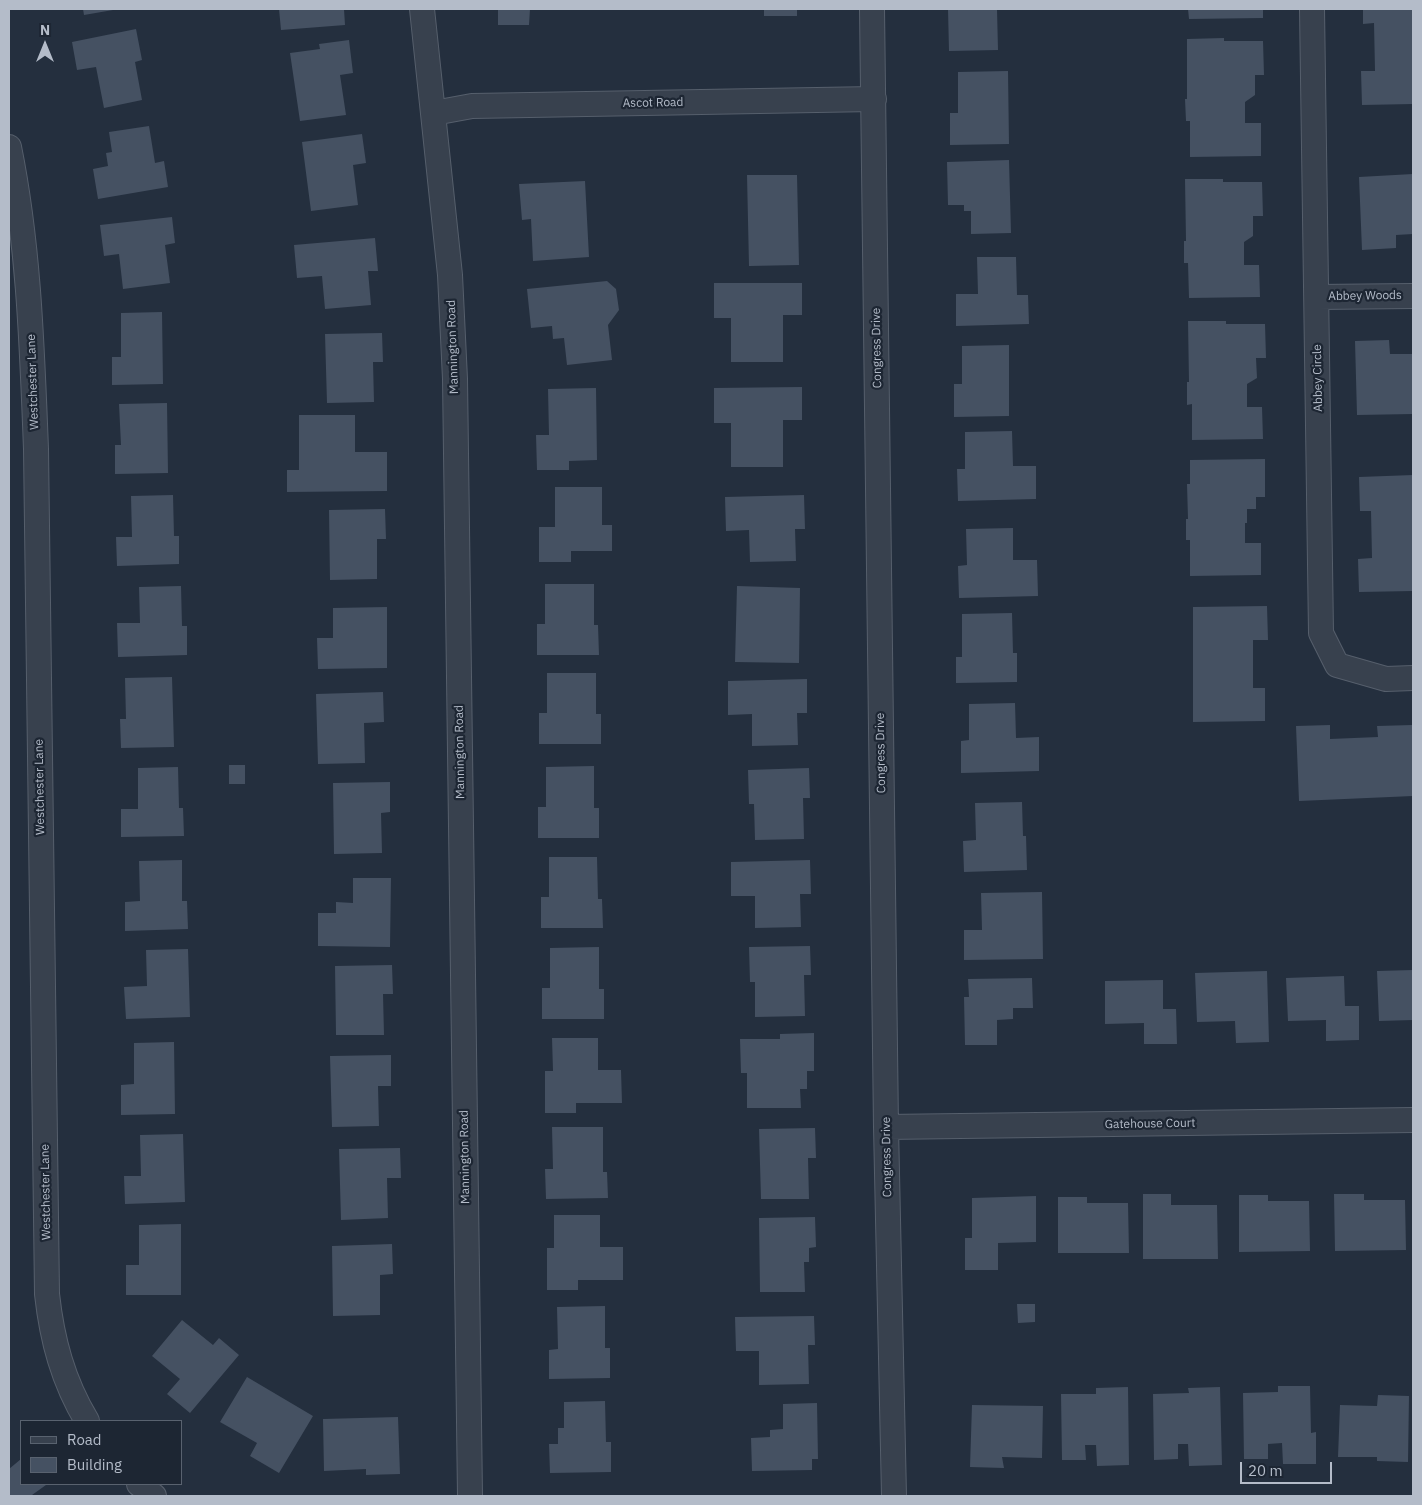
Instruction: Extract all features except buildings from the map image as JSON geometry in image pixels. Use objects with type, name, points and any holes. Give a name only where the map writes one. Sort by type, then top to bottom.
[{"type":"street","name":"Mannington Road","points":[[422,9],[450,275],[455,379],[470,1496]]},
{"type":"street","name":"Congress Drive","points":[[872,9],[886,1127],[894,1496]]},
{"type":"street","name":"Abbey Circle","points":[[1312,9],[1321,633],[1336,665],[1386,679],[1413,678]]},
{"type":"street","name":"Ascot Road","points":[[434,113],[472,106],[874,100]]},
{"type":"street","name":"Westchester Lane","points":[[9,147],[24,247],[31,332],[36,449],[47,1294],[50,1324],[57,1354],[66,1382],[86,1420]]},
{"type":"street","name":"Abbey Woods","points":[[1317,297],[1413,296]]},
{"type":"street","name":"Gatehouse Court","points":[[886,1127],[1413,1120]]},
{"type":"street","points":[[140,1485],[154,1496]]}]
